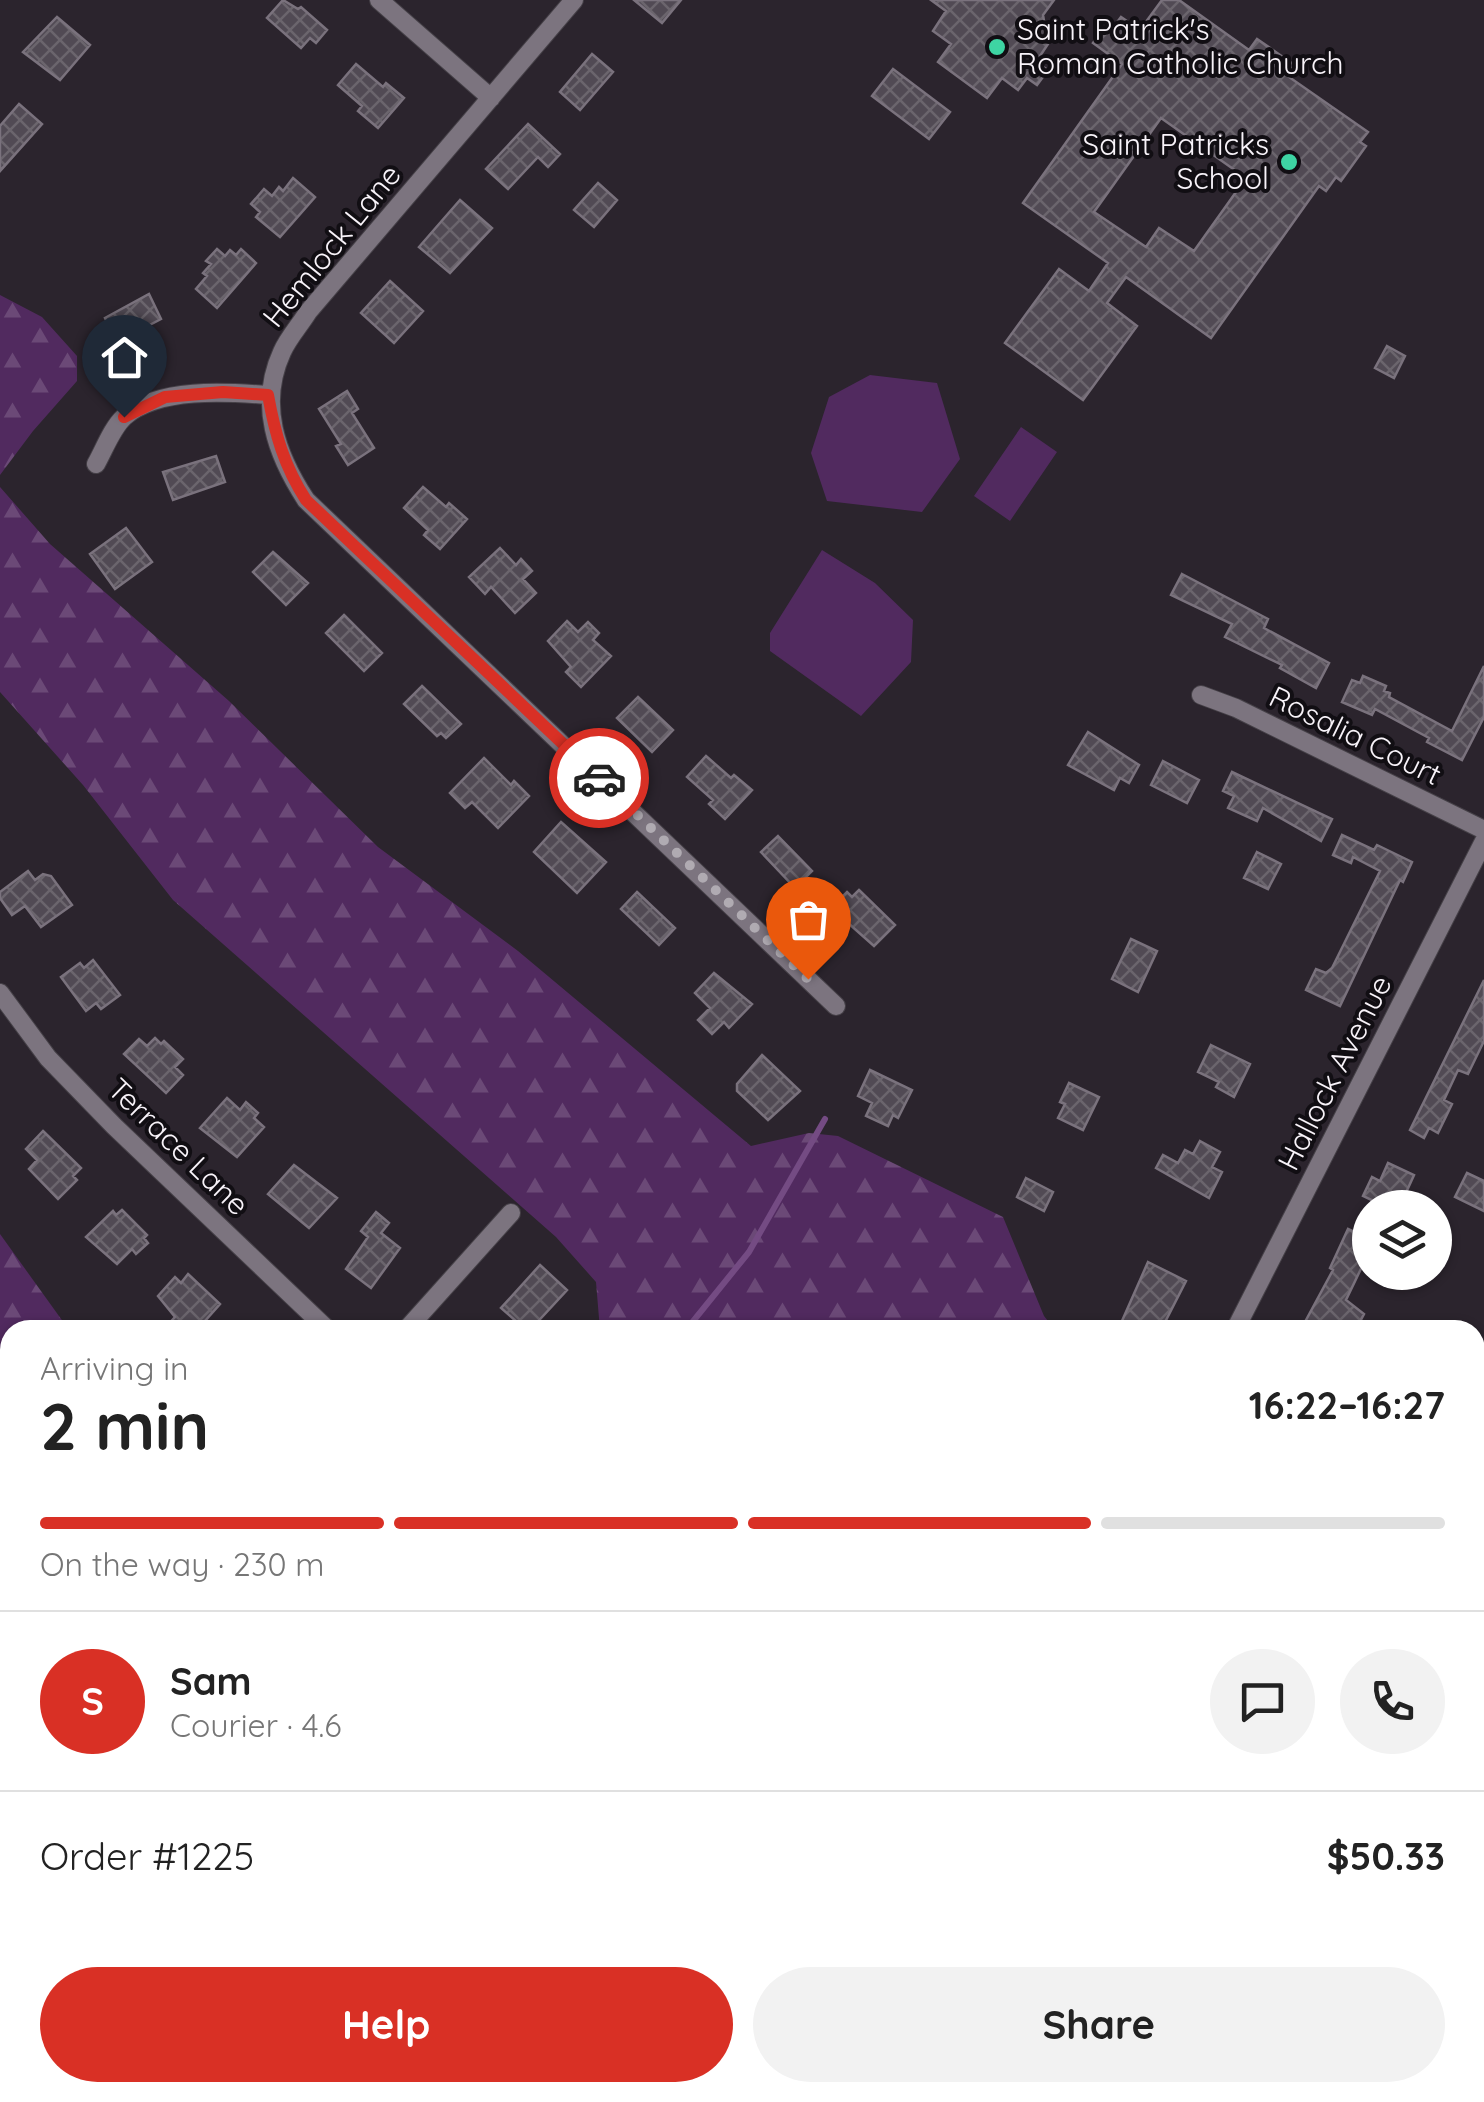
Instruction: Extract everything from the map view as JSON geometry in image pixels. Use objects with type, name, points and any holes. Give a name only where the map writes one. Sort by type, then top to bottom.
[{"type":"street","points":[[379,0],[490,98]]},
{"type":"street","name":"Hemlock Lane","points":[[268,395],[282,351],[308,312],[574,0]]},
{"type":"street","points":[[96,464],[124,417],[165,397],[223,392],[268,395],[276,438],[289,473],[306,500],[836,1006]]},
{"type":"street","name":"Rosalia Court","points":[[1201,695],[1236,708],[1484,830]]},
{"type":"street","name":"Hallock Avenue","points":[[1240,1320],[1484,842]]},
{"type":"street","name":"Terrace Lane","points":[[0,994],[48,1058],[114,1126],[318,1320]]},
{"type":"street","points":[[415,1320],[510,1213]]},
{"type":"green space","points":[[0,295],[42,317],[77,356],[77,381],[0,475]]},
{"type":"green space","points":[[870,375],[937,383],[960,459],[922,512],[827,501],[811,453],[829,397]]},
{"type":"green space","points":[[1021,427],[1057,452],[1010,521],[974,496]]},
{"type":"green space","points":[[0,487],[50,544],[229,701],[378,847],[518,951],[751,1146],[809,1133],[838,1136],[1003,1217],[1047,1320],[599,1320],[596,1282],[556,1237],[173,900],[83,785],[0,692]]},
{"type":"green space","points":[[822,550],[875,583],[913,620],[911,662],[861,716],[770,651],[770,633]]},
{"type":"green space","points":[[0,1234],[62,1320],[0,1320]]},
{"type":"building","points":[[283,0],[301,7],[327,30],[316,43],[310,38],[301,48],[267,18]]},
{"type":"building","points":[[634,0],[681,0],[662,23]]},
{"type":"building","name":"Saint Patrick's Roman Catholic Church","points":[[931,0],[1054,0],[1043,15],[1048,44],[1036,62],[1048,70],[1037,85],[1027,78],[1018,90],[1002,78],[987,98],[938,62],[951,44],[933,31],[946,11]]},
{"type":"building","name":"Saint Patricks School","points":[[1162,0],[1179,0],[1249,50],[1257,39],[1296,66],[1289,77],[1368,132],[1360,142],[1366,146],[1341,181],[1336,177],[1326,191],[1319,186],[1211,338],[1126,277],[1107,303],[1137,326],[1083,400],[1005,343],[1059,269],[1089,291],[1108,263],[1023,203],[1122,64],[1093,43],[1103,29],[1109,33],[1121,17],[1140,30]],"holes":[[[1161,118],[1246,178],[1194,251],[1159,228],[1146,247],[1094,212]]]},
{"type":"building","points":[[57,17],[90,45],[60,80],[23,52]]},
{"type":"building","points":[[592,54],[613,72],[580,110],[560,92]]},
{"type":"building","points":[[356,64],[383,87],[386,83],[404,98],[378,128],[358,111],[362,106],[338,85]]},
{"type":"building","points":[[893,69],[950,112],[929,139],[872,96]]},
{"type":"building","points":[[19,104],[42,124],[0,171],[0,126]]},
{"type":"building","points":[[528,124],[560,154],[548,167],[538,157],[508,189],[486,169]]},
{"type":"building","points":[[293,178],[315,197],[280,237],[256,217],[260,212],[251,204],[264,189],[272,196],[279,187],[283,191]]},
{"type":"building","points":[[598,183],[617,200],[594,227],[574,210]]},
{"type":"building","points":[[460,200],[492,228],[450,273],[419,247]]},
{"type":"building","points":[[217,249],[225,256],[230,250],[236,255],[241,249],[256,263],[217,308],[196,289],[207,276],[203,273],[211,264],[206,261]]},
{"type":"building","points":[[390,281],[423,311],[394,343],[361,313]]},
{"type":"building","points":[[149,294],[161,319],[117,342],[105,318]]},
{"type":"building","points":[[1387,346],[1405,356],[1394,378],[1375,368]]},
{"type":"building","points":[[347,391],[358,409],[352,413],[374,448],[348,465],[336,446],[341,444],[319,409]]},
{"type":"building","points":[[216,456],[225,482],[173,500],[163,472]]},
{"type":"building","points":[[423,487],[467,519],[440,549],[424,535],[428,530],[404,508]]},
{"type":"building","points":[[126,528],[152,562],[115,589],[90,554]]},
{"type":"building","points":[[500,548],[516,565],[521,559],[532,571],[523,579],[536,593],[515,613],[491,587],[485,594],[469,577]]},
{"type":"building","points":[[273,552],[308,583],[286,605],[253,572]]},
{"type":"building","points":[[1182,574],[1268,619],[1264,628],[1329,663],[1316,688],[1280,668],[1282,665],[1225,637],[1232,624],[1171,595]]},
{"type":"building","points":[[344,615],[382,653],[364,671],[326,633]]},
{"type":"building","points":[[567,621],[578,632],[588,622],[599,633],[593,640],[611,656],[581,687],[566,672],[571,667],[548,641]]},
{"type":"building","points":[[1484,666],[1484,717],[1462,760],[1375,709],[1372,715],[1342,702],[1352,680],[1360,683],[1363,676],[1386,686],[1384,691],[1390,693],[1389,697],[1452,731]]},
{"type":"building","points":[[422,686],[461,724],[446,738],[441,733],[437,736],[404,704]]},
{"type":"building","points":[[638,697],[673,730],[652,752],[617,718]]},
{"type":"building","points":[[1088,732],[1139,765],[1129,783],[1120,778],[1114,790],[1068,765]]},
{"type":"building","points":[[706,756],[752,790],[725,819],[709,804],[713,800],[687,777]]},
{"type":"building","points":[[484,758],[511,785],[514,781],[529,796],[498,828],[472,802],[465,808],[450,793]]},
{"type":"building","points":[[1163,761],[1199,780],[1187,803],[1151,785]]},
{"type":"building","points":[[1232,772],[1332,819],[1321,841],[1263,808],[1257,821],[1228,808],[1234,796],[1223,791]]},
{"type":"building","points":[[561,822],[606,862],[577,893],[534,852]]},
{"type":"building","points":[[1342,835],[1374,850],[1377,845],[1412,862],[1340,1006],[1306,990],[1316,969],[1326,973],[1332,968],[1380,871],[1353,857],[1351,863],[1333,855]]},
{"type":"building","points":[[778,836],[812,871],[795,888],[761,852]]},
{"type":"building","points":[[1257,852],[1281,864],[1268,889],[1244,878]]},
{"type":"building","points":[[28,871],[35,880],[43,874],[51,876],[72,905],[41,927],[25,906],[12,915],[0,898],[0,892]]},
{"type":"building","points":[[859,890],[895,925],[874,946],[831,908],[847,892],[852,897]]},
{"type":"building","points":[[637,892],[675,928],[659,945],[621,909]]},
{"type":"building","points":[[1131,939],[1157,951],[1138,992],[1112,979]]},
{"type":"building","points":[[93,960],[120,995],[101,1009],[96,1003],[86,1011],[61,977],[80,963],[84,968]]},
{"type":"building","points":[[714,973],[752,1004],[729,1028],[724,1022],[712,1034],[698,1020],[710,1008],[695,993]]},
{"type":"building","points":[[1484,980],[1484,1041],[1468,1074],[1458,1070],[1444,1100],[1452,1104],[1438,1133],[1429,1128],[1424,1138],[1410,1130]]},
{"type":"building","points":[[155,1038],[183,1059],[175,1067],[183,1075],[166,1093],[124,1054],[139,1039],[147,1046]]},
{"type":"building","points":[[1211,1045],[1250,1064],[1234,1097],[1216,1087],[1219,1082],[1198,1072]]},
{"type":"building","points":[[762,1055],[800,1091],[768,1120],[737,1091],[737,1084]]},
{"type":"building","points":[[870,1070],[912,1090],[898,1118],[893,1115],[888,1126],[866,1116],[872,1103],[858,1096]]},
{"type":"building","points":[[1069,1083],[1099,1097],[1083,1130],[1058,1118]]},
{"type":"building","points":[[227,1098],[240,1110],[246,1102],[258,1113],[254,1118],[264,1127],[237,1157],[200,1128]]},
{"type":"building","points":[[43,1131],[81,1168],[73,1176],[77,1180],[58,1199],[29,1169],[37,1160],[26,1149]]},
{"type":"building","points":[[1200,1141],[1220,1152],[1212,1167],[1222,1172],[1209,1198],[1156,1168],[1163,1155],[1178,1163],[1185,1150],[1193,1154]]},
{"type":"building","points":[[1388,1163],[1414,1175],[1407,1190],[1366,1190],[1372,1177],[1380,1181]]},
{"type":"building","points":[[294,1165],[337,1198],[309,1228],[268,1194]]},
{"type":"building","points":[[1467,1173],[1484,1181],[1484,1211],[1455,1197]]},
{"type":"building","points":[[1026,1178],[1053,1192],[1044,1211],[1017,1197]]},
{"type":"building","points":[[122,1210],[147,1235],[144,1238],[148,1243],[136,1254],[132,1249],[117,1264],[86,1237],[113,1211],[116,1215]]},
{"type":"building","points":[[376,1212],[389,1223],[381,1233],[400,1248],[371,1288],[346,1269],[368,1237],[361,1231]]},
{"type":"building","points":[[1348,1229],[1352,1231],[1352,1288],[1346,1300],[1364,1314],[1361,1320],[1306,1320],[1333,1270],[1330,1268]]},
{"type":"building","points":[[1148,1262],[1186,1281],[1166,1320],[1122,1320]]},
{"type":"building","points":[[540,1265],[567,1290],[539,1320],[515,1320],[501,1308]]},
{"type":"building","points":[[188,1274],[220,1304],[206,1320],[172,1320],[175,1317],[158,1296],[175,1277],[181,1283]]},
{"type":"waterway","points":[[694,1320],[749,1252],[825,1119]]},
{"type":"way so far","points":[[599,778],[808,979]]},
{"type":"place","name":"Saint Patrick's Roman Catholic Church","points":[[997,47]]},
{"type":"place","name":"Saint Patricks School","points":[[1289,162]]},
{"type":"route","points":[[124,417],[165,397],[223,392],[268,395],[276,438],[289,473],[306,500],[599,778]]}]
